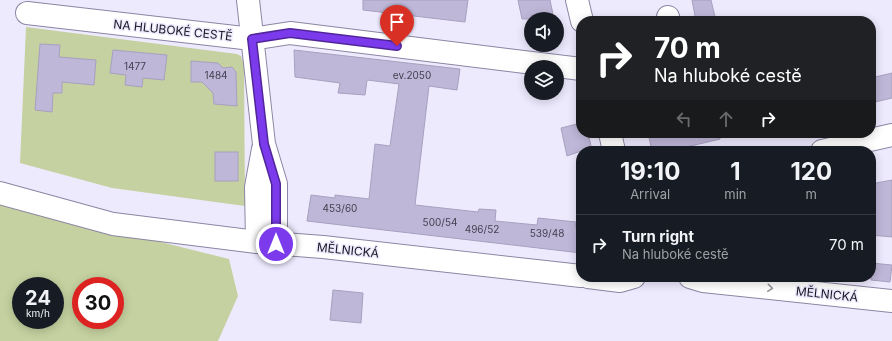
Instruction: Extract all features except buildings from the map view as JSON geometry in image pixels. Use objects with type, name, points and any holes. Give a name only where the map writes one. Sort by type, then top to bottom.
[{"type":"street","points":[[248,0],[264,144],[256,187],[266,243]]},
{"type":"street","points":[[577,0],[581,16]]},
{"type":"street","name":"NA HLUBOKÉ CESTĚ","points":[[27,13],[252,39],[290,33],[576,68]]},
{"type":"street","points":[[876,136],[892,135]]},
{"type":"street","points":[[834,146],[853,138]]},
{"type":"street","name":"MĚLNICKÁ","points":[[0,193],[113,224],[266,243],[323,246],[576,275]]},
{"type":"street","name":"MĚLNICKÁ","points":[[712,282],[892,301]]},
{"type":"green space","points":[[26,27],[237,54],[241,56],[244,65],[245,206],[112,188],[20,163]]},
{"type":"green space","points":[[0,202],[229,259],[238,296],[218,341],[0,341]]},
{"type":"route","points":[[276,244],[276,184],[264,144],[252,39],[290,33],[397,46]]}]
